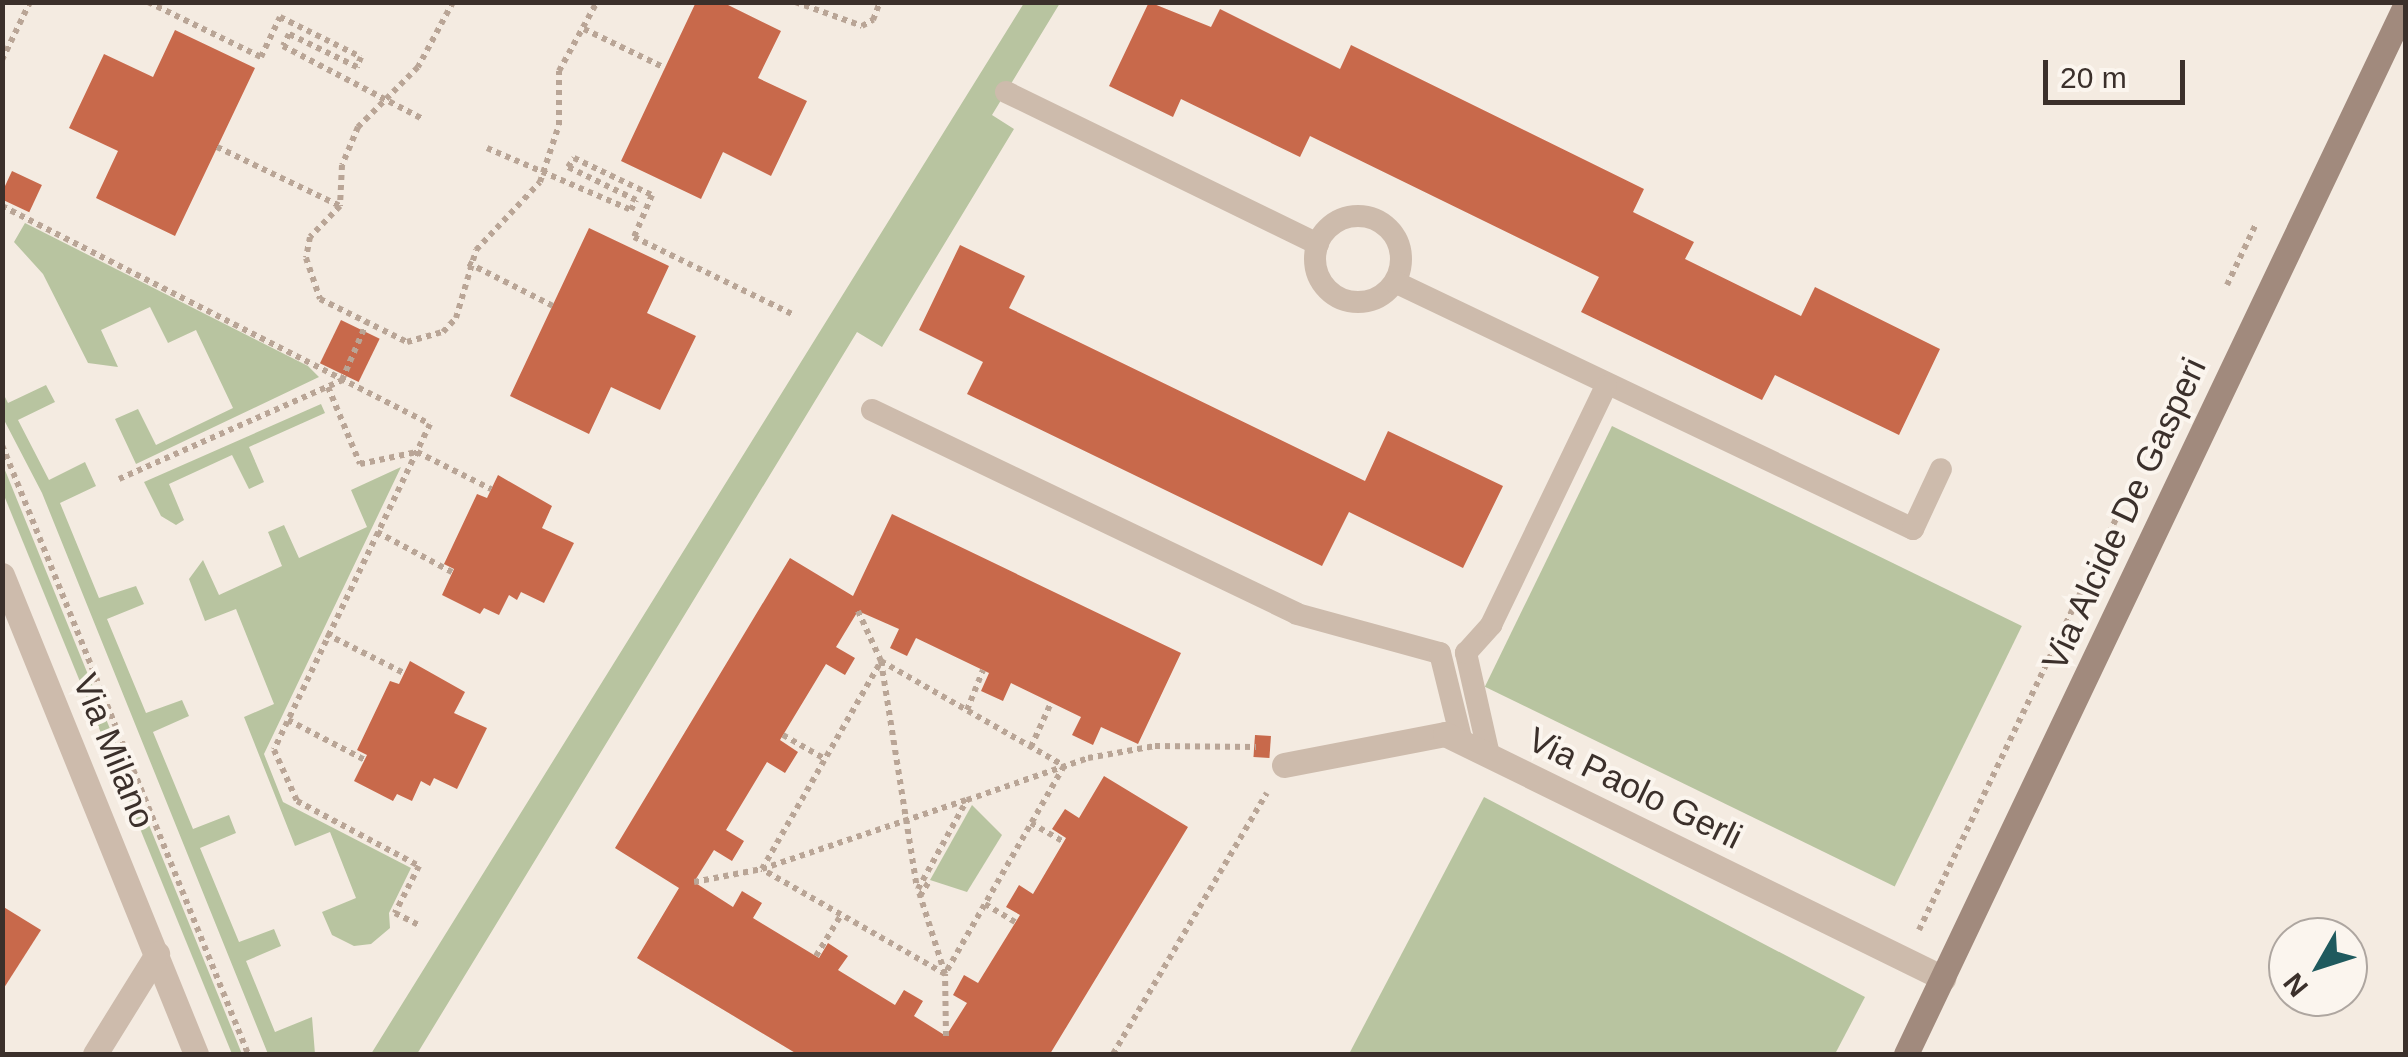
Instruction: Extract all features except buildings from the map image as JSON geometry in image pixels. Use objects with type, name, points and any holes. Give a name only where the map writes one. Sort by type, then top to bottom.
[{"type":"street","name":"Via Alcide De Gasperi","points":[[1906,1054],[2406,4]]},
{"type":"street","name":"Via Milano","points":[[2,576],[196,1054]]},
{"type":"street","name":"Via Paolo Gerli","points":[[1284,764],[1402,738],[1445,734],[1943,978]]},
{"type":"street","points":[[94,1054],[157,954]]},
{"type":"lane","points":[[1006,92],[1318,244]]},
{"type":"lane","points":[[1348,217],[1368,217],[1398,242],[1395,282],[1381,297],[1360,303],[1339,298],[1323,284],[1318,244],[1348,217]]},
{"type":"lane","points":[[1395,282],[1606,386],[1913,529],[1940,469]]},
{"type":"lane","points":[[872,410],[1296,614],[1440,653],[1466,653],[1492,625],[1606,386]]},
{"type":"lane","points":[[1440,653],[1462,742]]},
{"type":"lane","points":[[1466,653],[1489,755]]},
{"type":"path","points":[[2,60],[30,2]]},
{"type":"path","points":[[148,2],[261,57],[280,17],[361,57],[357,67],[289,34],[283,46],[386,96],[420,118]]},
{"type":"path","points":[[453,2],[431,50],[386,96],[349,145],[340,206],[310,237],[310,280],[320,299],[407,342],[444,332],[463,300],[468,263],[494,225],[530,196],[545,170],[559,125],[559,71],[598,2]]},
{"type":"path","points":[[794,2],[862,26],[873,20],[880,2]]},
{"type":"path","points":[[584,29],[665,68]]},
{"type":"path","points":[[217,147],[340,206]]},
{"type":"path","points":[[487,148],[631,210],[636,200],[568,167],[574,158],[652,195],[634,237],[794,316]]},
{"type":"path","points":[[2,206],[430,424],[326,634],[274,750],[298,801],[420,866],[395,913],[421,926]]},
{"type":"path","points":[[468,263],[552,306]]},
{"type":"path","points":[[119,479],[342,380],[367,322]]},
{"type":"path","points":[[328,387],[360,464],[416,452],[490,490]]},
{"type":"path","points":[[2,445],[248,1054]]},
{"type":"path","points":[[377,532],[452,572]]},
{"type":"path","points":[[858,611],[881,660],[919,893],[945,974],[946,1036]]},
{"type":"path","points":[[326,634],[404,673]]},
{"type":"path","points":[[881,660],[1064,766]]},
{"type":"path","points":[[762,869],[881,660]]},
{"type":"path","points":[[967,710],[982,670]]},
{"type":"path","points":[[1032,747],[1052,703]]},
{"type":"path","points":[[288,720],[364,760]]},
{"type":"path","points":[[784,735],[825,759]]},
{"type":"path","points":[[694,882],[762,869],[1064,766],[1155,746],[1269,748],[1284,764],[1113,1054]]},
{"type":"path","points":[[945,974],[1064,766]]},
{"type":"path","points":[[919,893],[971,800]]},
{"type":"path","points":[[1031,823],[1064,842]]},
{"type":"path","points":[[762,869],[945,974]]},
{"type":"path","points":[[919,893],[930,880]]},
{"type":"path","points":[[985,904],[1015,922]]},
{"type":"path","points":[[816,956],[842,915]]},
{"type":"green space","points":[[1024,3],[1060,3],[992,115],[1014,129],[882,347],[857,332],[417,1054],[371,1054]]},
{"type":"green space","points":[[25,223],[308,366],[319,377],[136,464],[115,419],[138,409],[156,445],[233,408],[196,330],[168,343],[150,307],[101,330],[118,367],[88,363],[43,274],[14,242]]},
{"type":"green space","points":[[46,385],[55,402],[18,420],[49,480],[85,462],[96,486],[60,503],[99,598],[136,586],[144,604],[107,619],[146,713],[182,700],[189,716],[153,732],[193,829],[229,815],[236,833],[200,848],[239,942],[274,929],[281,946],[246,961],[275,1032],[312,1017],[315,1054],[268,1054],[42,493],[3,418],[3,393],[8,403]]},
{"type":"green space","points":[[321,404],[325,413],[249,447],[264,482],[249,489],[232,455],[169,484],[184,520],[176,525],[161,516],[144,482]]},
{"type":"green space","points":[[1612,426],[2022,626],[1895,887],[1485,687]]},
{"type":"green space","points":[[3,466],[242,1054],[232,1054],[3,493]]},
{"type":"green space","points":[[401,467],[264,754],[283,802],[411,868],[389,913],[390,928],[371,944],[354,946],[332,935],[322,912],[356,898],[330,832],[295,846],[244,717],[274,704],[236,609],[205,621],[189,579],[203,560],[219,595],[282,566],[268,532],[284,525],[299,558],[367,527],[351,490]]},
{"type":"green space","points":[[1484,797],[1865,997],[1835,1054],[1349,1054]]},
{"type":"green space","points":[[972,805],[1002,835],[967,892],[930,880]]}]
